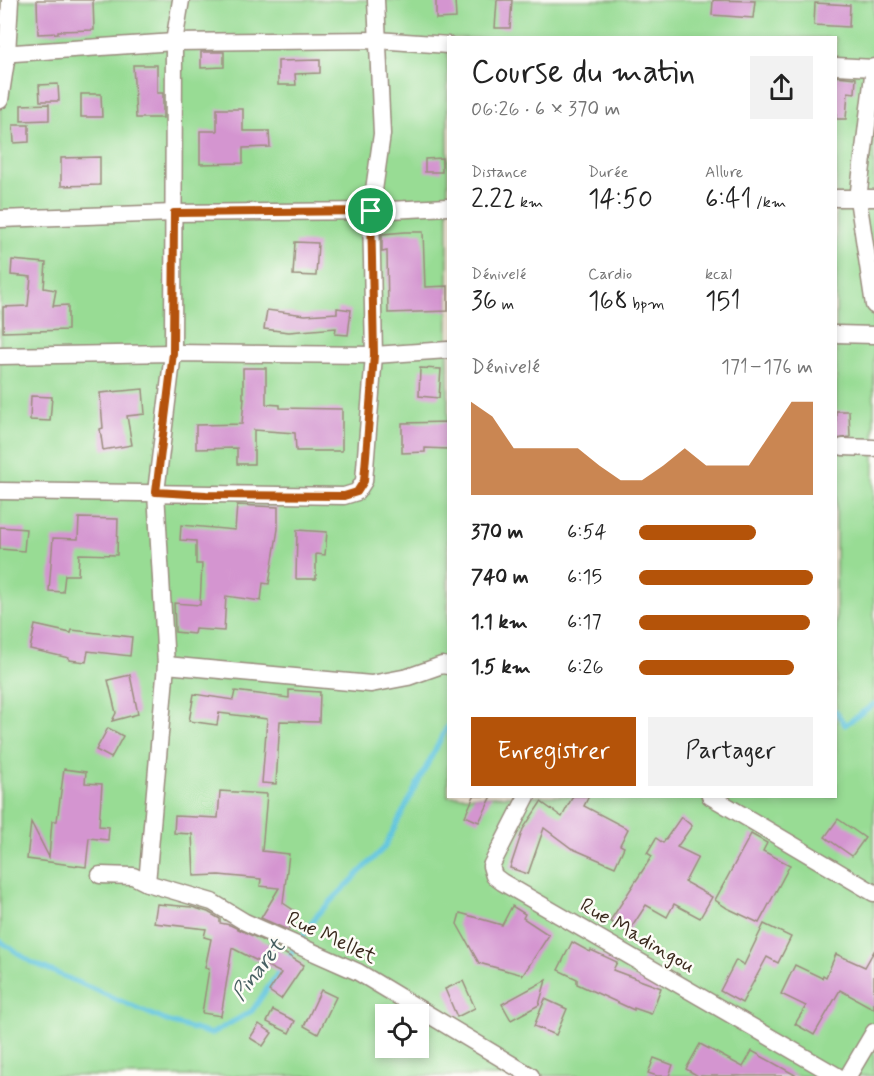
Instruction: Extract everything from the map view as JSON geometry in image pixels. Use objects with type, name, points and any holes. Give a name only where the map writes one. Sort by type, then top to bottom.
[{"type":"street","points":[[0,100],[10,0]]},
{"type":"street","points":[[147,883],[166,665],[156,492],[173,353],[174,42],[181,0]]},
{"type":"street","points":[[0,491],[344,496],[357,492],[364,481],[374,355],[371,211],[382,134],[376,0]]},
{"type":"street","points":[[4,54],[174,42],[377,40],[447,45]]},
{"type":"street","points":[[837,66],[874,68],[866,198],[874,305]]},
{"type":"street","points":[[837,198],[866,198]]},
{"type":"street","points":[[0,219],[174,213],[371,211],[447,207]]},
{"type":"street","points":[[837,334],[874,335]]},
{"type":"street","points":[[0,356],[173,353],[374,355],[447,350]]},
{"type":"street","points":[[843,447],[874,448]]},
{"type":"street","points":[[166,665],[371,684],[408,677],[442,665],[447,666]]},
{"type":"street","name":"Rue Madingou","points":[[526,798],[491,866],[495,876],[837,1076]]},
{"type":"street","points":[[713,798],[874,893]]},
{"type":"street","name":"Rue Mellet","points":[[100,875],[133,876],[147,883],[212,902],[245,921],[358,972],[531,1076]]},
{"type":"street","points":[[848,1076],[874,1032]]},
{"type":"green space","points":[[0,0],[874,0],[874,1076],[0,1076]]},
{"type":"building","points":[[37,0],[93,0],[94,30],[38,34]]},
{"type":"building","points":[[436,0],[455,0],[456,18],[436,19]]},
{"type":"building","points":[[497,0],[512,0],[510,28],[495,28]]},
{"type":"building","points":[[713,0],[755,1],[753,18],[712,15]]},
{"type":"building","points":[[815,3],[850,5],[849,27],[814,25]]},
{"type":"building","points":[[201,52],[224,52],[224,67],[201,68]]},
{"type":"building","points":[[320,60],[320,73],[295,74],[296,85],[278,85],[278,61]]},
{"type":"building","points":[[133,65],[157,65],[157,93],[163,93],[163,118],[136,118]]},
{"type":"building","points":[[837,76],[856,78],[855,93],[848,92],[846,119],[837,119]]},
{"type":"building","points":[[58,84],[59,101],[40,101],[39,85]]},
{"type":"building","points":[[81,94],[101,94],[102,117],[81,117]]},
{"type":"building","points":[[49,104],[49,120],[21,121],[21,105]]},
{"type":"building","points":[[217,109],[243,109],[243,131],[269,131],[270,147],[243,148],[243,163],[200,164],[200,131],[217,131]]},
{"type":"building","points":[[13,125],[29,125],[29,142],[14,143]]},
{"type":"building","points":[[100,157],[100,185],[61,186],[61,158]]},
{"type":"building","points":[[442,158],[442,172],[425,172],[425,159]]},
{"type":"building","points":[[423,232],[425,287],[447,286],[447,311],[388,313],[387,251],[382,252],[382,234]]},
{"type":"building","points":[[295,242],[318,243],[316,276],[293,275]]},
{"type":"building","points":[[12,260],[46,263],[44,288],[56,290],[53,306],[68,305],[68,330],[3,332],[3,307],[28,306],[31,277],[11,275]]},
{"type":"building","points":[[337,308],[351,310],[348,335],[335,334],[336,328],[289,332],[264,329],[267,310],[305,315],[337,313]]},
{"type":"building","points":[[243,368],[266,368],[266,404],[280,405],[280,408],[342,409],[342,451],[296,451],[295,433],[254,430],[254,464],[237,464],[237,448],[196,449],[196,425],[242,424]]},
{"type":"building","points":[[420,368],[441,369],[439,398],[419,396]]},
{"type":"building","points":[[143,389],[145,414],[127,416],[132,445],[103,450],[100,429],[103,428],[100,393]]},
{"type":"building","points":[[31,396],[52,397],[50,421],[30,420]]},
{"type":"building","points":[[837,411],[849,411],[850,437],[837,439]]},
{"type":"building","points":[[447,422],[447,449],[425,448],[425,452],[402,453],[402,423]]},
{"type":"building","points":[[237,505],[278,507],[278,529],[269,584],[263,583],[261,601],[226,596],[224,631],[195,629],[194,634],[175,632],[174,603],[200,605],[202,564],[196,564],[196,541],[180,540],[181,525],[235,530]]},
{"type":"building","points":[[79,518],[118,519],[117,555],[79,554],[78,575],[65,575],[63,592],[49,591],[53,538],[78,539]]},
{"type":"building","points":[[0,527],[26,529],[24,551],[0,549]]},
{"type":"building","points":[[297,530],[327,532],[325,555],[316,554],[316,579],[296,579]]},
{"type":"building","points":[[35,625],[71,633],[72,630],[132,637],[130,656],[88,651],[86,662],[69,660],[69,658],[30,649]]},
{"type":"building","points":[[130,675],[138,714],[112,721],[116,713],[108,680]]},
{"type":"building","points":[[289,690],[320,692],[319,722],[280,721],[276,784],[262,783],[267,719],[219,713],[217,725],[189,721],[194,694],[233,700],[235,691],[289,698]]},
{"type":"building","points":[[108,728],[123,736],[111,758],[96,750]]},
{"type":"building","points":[[64,769],[86,772],[85,783],[102,784],[99,826],[109,827],[108,840],[89,838],[86,867],[27,859],[31,822],[49,857],[52,821],[57,821]]},
{"type":"building","points":[[220,791],[267,794],[262,851],[289,854],[283,903],[298,913],[288,930],[261,918],[279,888],[260,886],[261,879],[219,875],[194,876],[192,834],[174,833],[175,816],[218,818]]},
{"type":"building","points":[[473,798],[491,798],[479,822],[465,816]]},
{"type":"building","points":[[572,798],[588,798],[584,806],[628,829],[620,845],[624,847],[615,867],[571,848],[544,828],[528,874],[510,868],[523,829],[541,802],[562,817]]},
{"type":"building","points":[[681,817],[692,826],[677,847],[698,857],[685,882],[712,897],[700,918],[674,904],[667,917],[646,905],[628,933],[610,921],[652,856],[647,853],[656,838],[663,843]]},
{"type":"building","points":[[838,819],[865,838],[852,856],[825,837]]},
{"type":"building","points":[[751,834],[767,843],[763,851],[790,865],[759,923],[715,900]]},
{"type":"building","points":[[157,904],[192,907],[208,912],[220,919],[220,923],[230,925],[280,949],[304,965],[281,999],[269,991],[281,973],[232,948],[221,1016],[202,1013],[209,969],[205,968],[211,939],[204,937],[206,929],[154,923]]},
{"type":"building","points":[[512,906],[525,914],[523,918],[549,935],[523,975],[479,963],[457,924],[460,913],[502,925]]},
{"type":"building","points":[[764,924],[791,937],[778,963],[767,957],[742,1003],[720,991],[736,960],[744,965]]},
{"type":"building","points":[[572,942],[590,952],[591,950],[617,962],[613,970],[661,988],[651,1014],[634,1008],[634,1010],[577,984],[577,979],[558,970]]},
{"type":"building","points":[[874,951],[874,1009],[840,990],[814,1035],[795,1024],[806,1006],[781,994],[795,965],[822,978],[823,975],[826,977],[836,954],[865,967]]},
{"type":"building","points":[[546,980],[539,1005],[511,1020],[502,1004]]},
{"type":"building","points":[[463,981],[475,1008],[457,1017],[445,989]]},
{"type":"building","points":[[321,990],[336,997],[318,1034],[304,1026]]},
{"type":"building","points":[[545,999],[567,1009],[556,1035],[534,1026]]},
{"type":"building","points":[[273,1010],[295,1021],[289,1033],[267,1022]]},
{"type":"building","points":[[259,1024],[272,1033],[263,1046],[250,1038]]},
{"type":"building","points":[[700,1044],[743,1067],[752,1051],[797,1076],[698,1076],[686,1069]]},
{"type":"building","points":[[654,1058],[673,1065],[669,1076],[648,1073]]},
{"type":"waterway","name":"Pinaret","points":[[837,713],[845,725],[874,704]]},
{"type":"waterway","name":"Pinaret","points":[[0,941],[31,962],[169,1022],[211,1034],[252,1011],[317,915],[384,848],[447,727]]},
{"type":"route","points":[[371,211],[374,355],[364,481],[357,492],[344,496],[206,495],[156,492],[173,353],[174,213],[371,211]]}]
